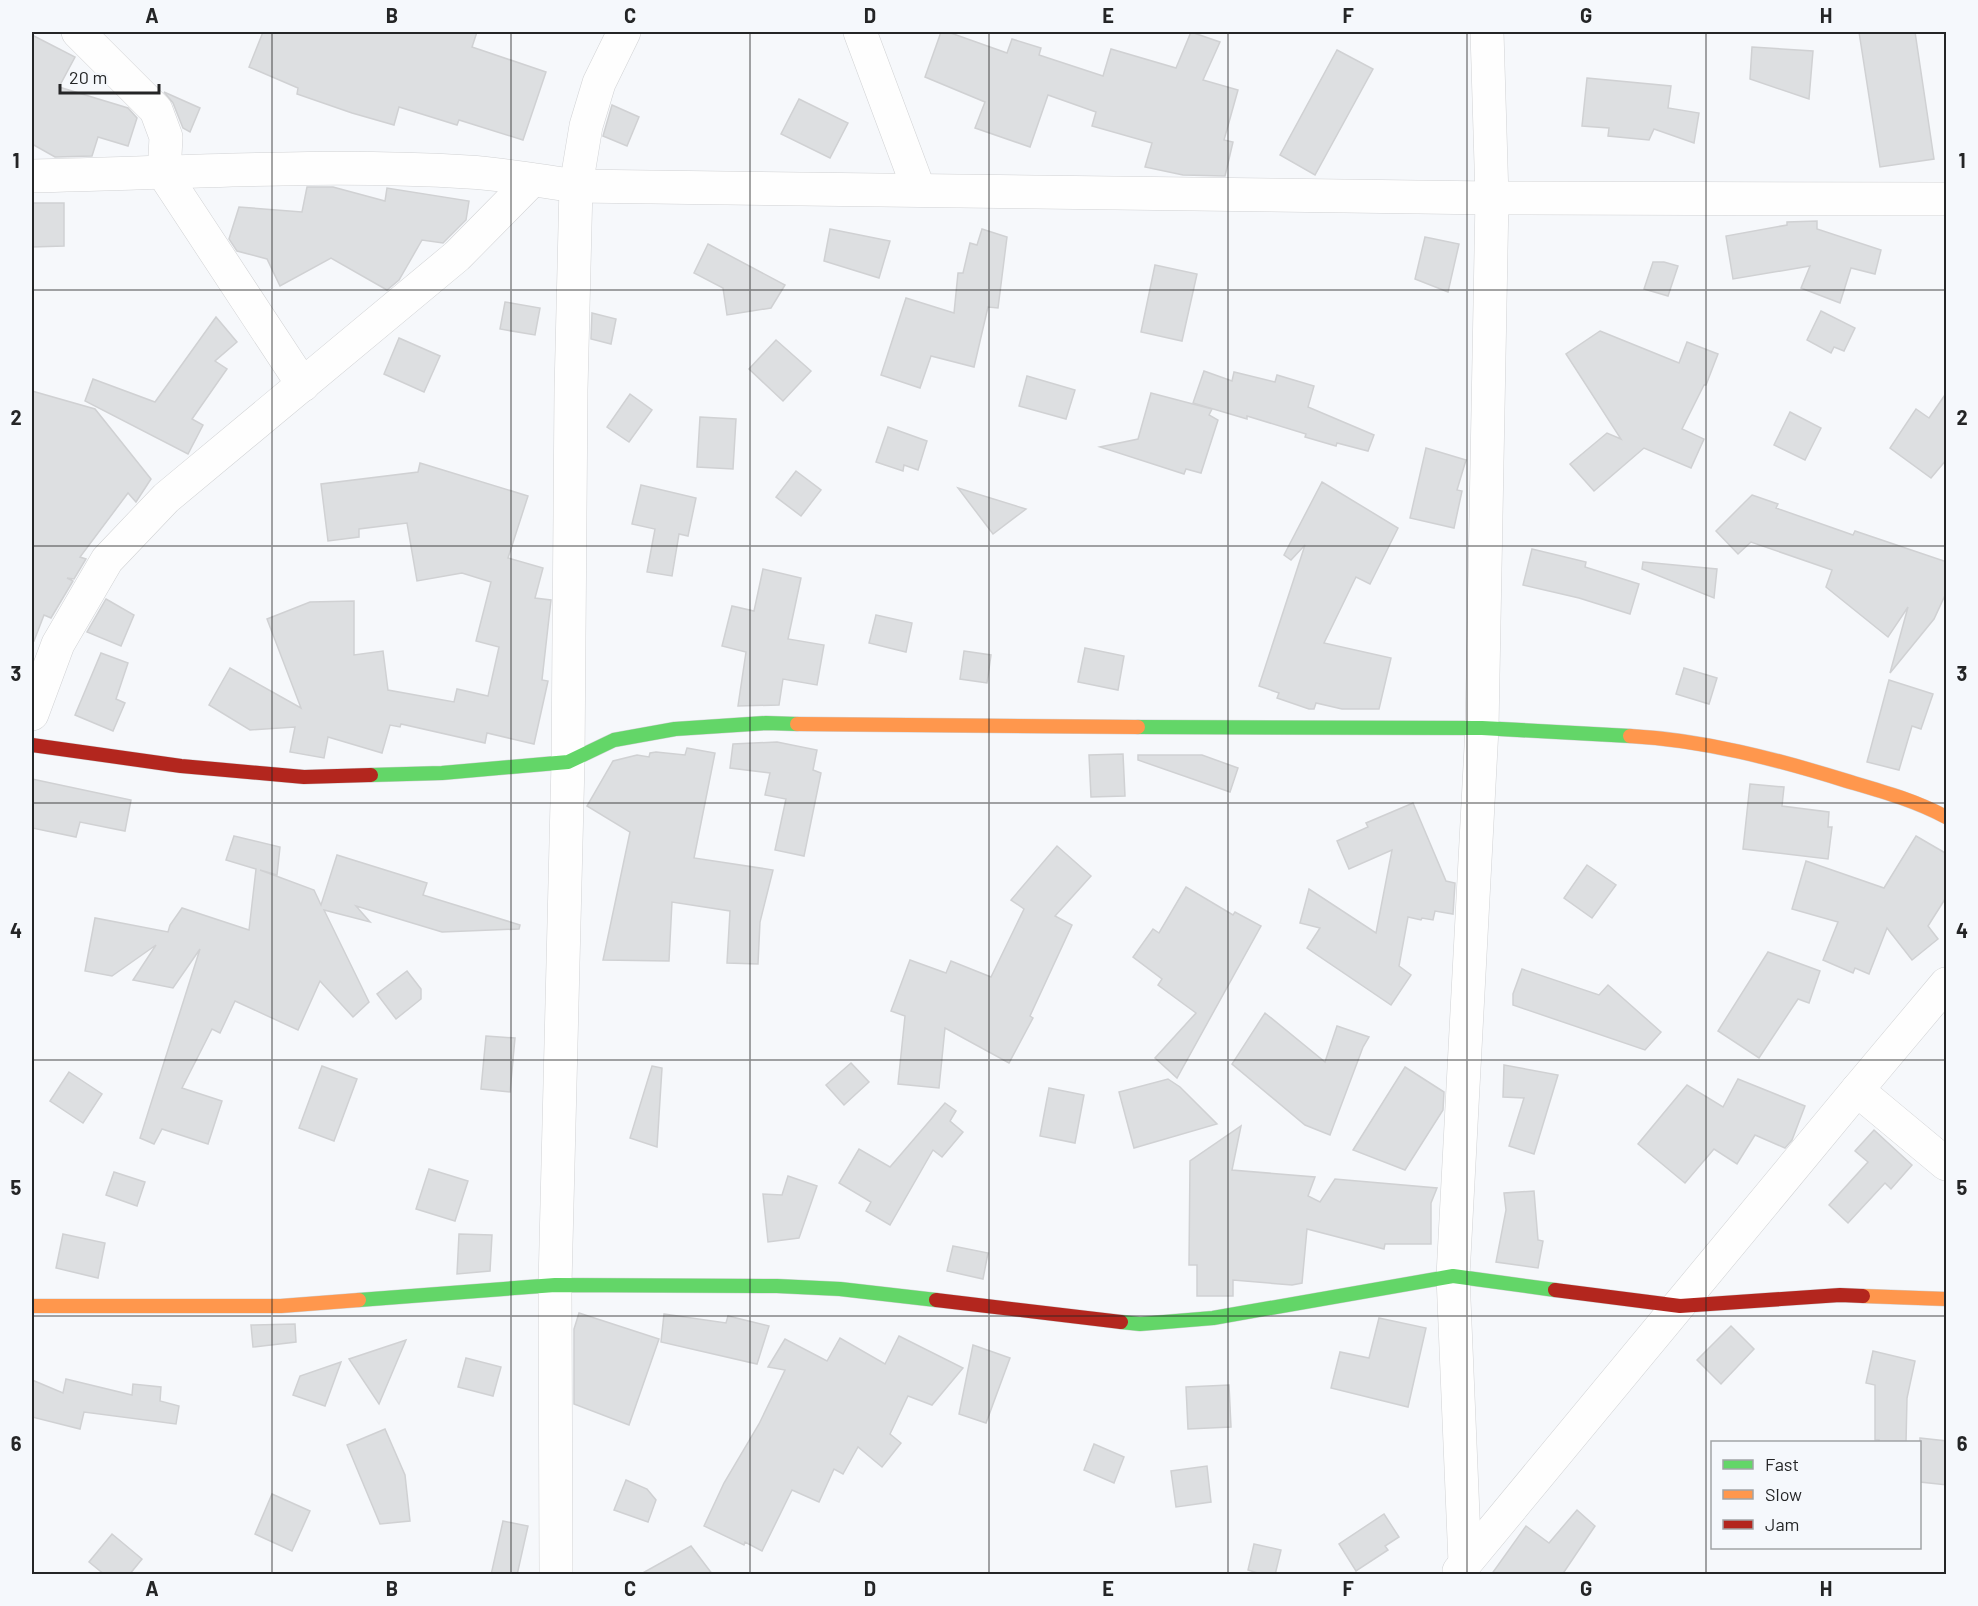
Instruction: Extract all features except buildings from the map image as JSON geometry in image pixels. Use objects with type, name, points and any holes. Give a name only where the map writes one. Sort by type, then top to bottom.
[{"type":"street","points":[[78,32],[156,110],[166,137],[164,174],[303,385]]},
{"type":"street","points":[[556,1575],[555,1285],[568,762],[571,390],[576,186],[585,126],[599,83],[624,32]]},
{"type":"street","points":[[860,32],[919,190]]},
{"type":"street","points":[[1461,1569],[1453,1276],[1482,728],[1492,198],[1487,32]]},
{"type":"street","points":[[32,176],[311,168],[469,172],[576,186],[1492,198],[1947,199]]},
{"type":"street","points":[[32,714],[58,644],[107,560],[166,498],[457,256],[531,180]]},
{"type":"street","points":[[32,745],[181,766],[304,777],[442,773],[568,762],[614,740],[675,729],[766,723],[1482,728],[1671,738],[1789,762],[1920,803],[1947,817]]},
{"type":"street","points":[[1461,1569],[1947,984]]},
{"type":"street","points":[[1857,1090],[1947,1164]]},
{"type":"street","points":[[32,1306],[281,1306],[555,1285],[777,1286],[840,1289],[1140,1324],[1213,1318],[1453,1276],[1680,1306],[1840,1295],[1947,1299]]},
{"type":"traffic: fast","points":[[371,775],[442,773],[568,762],[614,740],[675,729],[766,723],[797,724]]},
{"type":"traffic: fast","points":[[1138,727],[1482,728],[1630,736]]},
{"type":"traffic: fast","points":[[1121,1322],[1140,1324],[1213,1318],[1453,1276],[1555,1290]]},
{"type":"traffic: fast","points":[[359,1300],[555,1285],[777,1286],[840,1289],[936,1300]]},
{"type":"traffic: slow","points":[[797,724],[1138,727]]},
{"type":"traffic: slow","points":[[1630,736],[1712,746],[1767,758],[1897,796],[1946,817]]},
{"type":"traffic: slow","points":[[1863,1296],[1946,1299]]},
{"type":"traffic: slow","points":[[32,1306],[281,1306],[359,1300]]},
{"type":"traffic: jam","points":[[32,745],[181,766],[304,777],[371,775]]},
{"type":"traffic: jam","points":[[1555,1290],[1680,1306],[1840,1295],[1863,1296]]},
{"type":"traffic: jam","points":[[936,1300],[1121,1322]]}]
